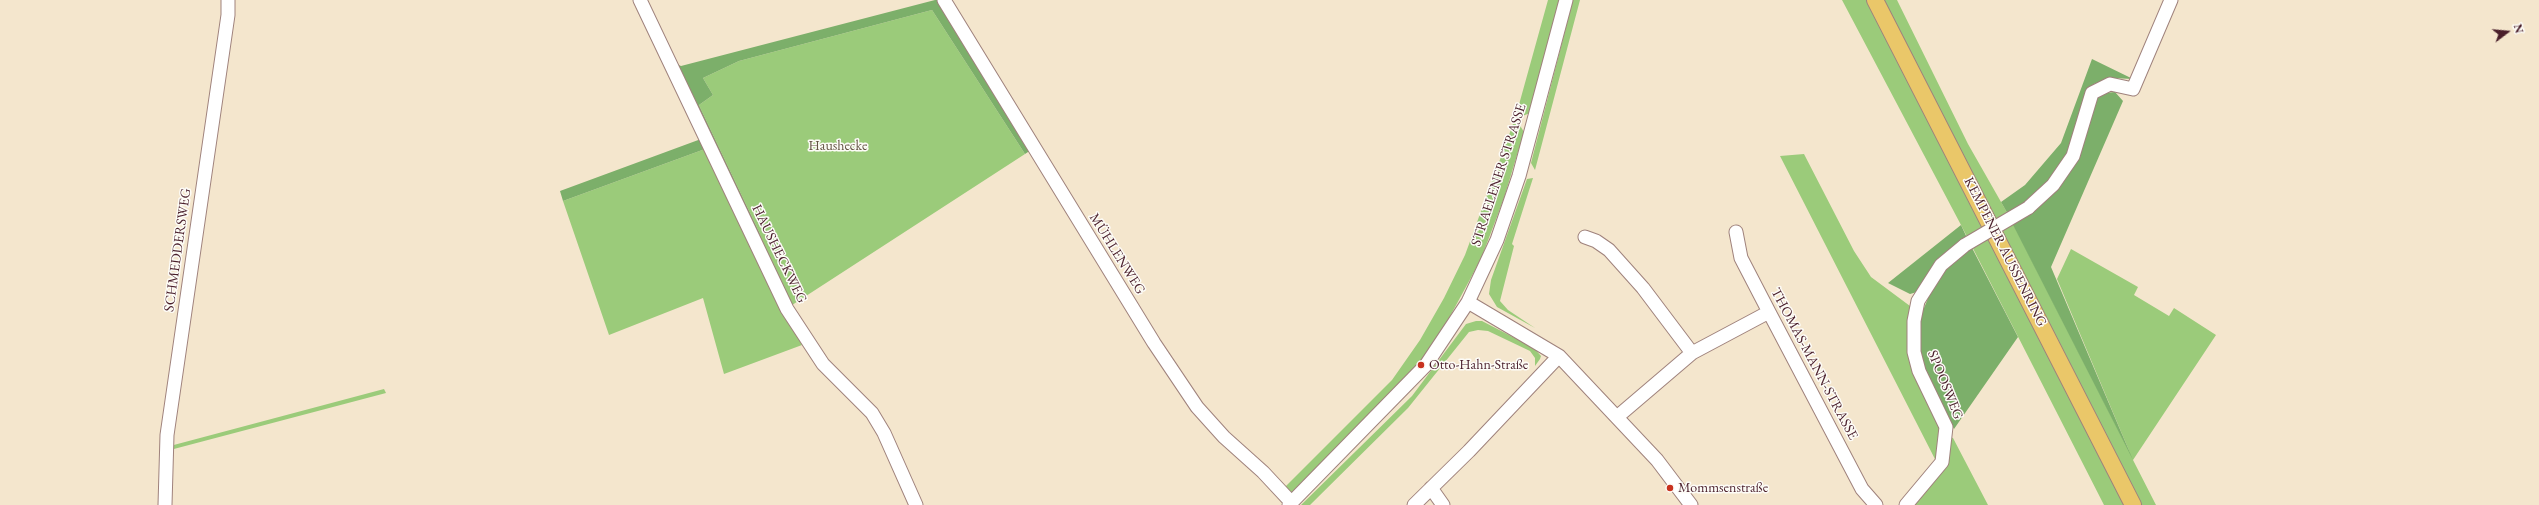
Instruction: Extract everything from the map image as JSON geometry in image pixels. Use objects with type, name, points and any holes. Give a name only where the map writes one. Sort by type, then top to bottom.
[{"type":"main road","name":"KEMPENER AUSSENRING","points":[[1875,0],[2133,505]]},
{"type":"street","name":"SCHMEDDERSWEG","points":[[165,505],[167,435],[227,23],[228,0]]},
{"type":"street","name":"HAUSHECKWEG","points":[[640,0],[787,309],[823,364],[872,413],[884,433],[916,505]]},
{"type":"street","name":"MÜHLENWEG","points":[[944,0],[1154,343],[1193,401],[1224,437],[1263,472],[1290,504]]},
{"type":"street","name":"STRAELENER STRASSE","points":[[1290,504],[1426,365],[1468,302],[1497,240],[1519,176],[1566,0]]},
{"type":"street","name":"SPOOSWEG","points":[[1906,505],[1942,462],[1946,427],[1919,371],[1914,352],[1914,321],[1918,301],[1941,266],[1965,245],[2028,208],[2053,185],[2073,156],[2092,93],[2110,84],[2133,89],[2171,0]]},
{"type":"street","name":"THOMAS-MANN-STRASSE","points":[[1736,232],[1741,258],[1862,489],[1876,505]]},
{"type":"street","points":[[1585,237],[1596,241],[1609,250],[1643,288],[1692,353]]},
{"type":"street","points":[[1468,302],[1559,356],[1656,460],[1691,505]]},
{"type":"street","points":[[1617,417],[1692,353],[1769,312]]},
{"type":"street","points":[[1414,505],[1559,356]]},
{"type":"street","points":[[1431,488],[1443,505]]},
{"type":"green space","points":[[935,0],[941,0],[1031,150],[1025,154],[932,10],[739,61],[703,78],[713,95],[699,105],[760,234],[755,237],[672,62],[681,66]]},
{"type":"green space","points":[[1548,0],[1560,0],[1530,113],[1515,119]]},
{"type":"green space","points":[[1573,0],[1580,0],[1535,170],[1531,163]]},
{"type":"green space","points":[[1842,0],[1870,0],[2127,505],[2104,505],[1961,225]]},
{"type":"green space","points":[[1882,0],[1897,0],[1968,144],[2009,216],[2130,453],[2057,279],[2071,249],[2138,287],[2134,295],[2169,316],[2174,308],[2216,335],[2133,460],[2156,505],[2139,505]]},
{"type":"green space","name":"Haushecke","points":[[932,10],[1025,154],[789,307],[755,237],[760,234],[699,105],[713,95],[703,78],[739,61]]},
{"type":"green space","points":[[2092,59],[2133,79],[2112,78],[2094,84],[2088,94],[2063,165],[2049,185],[2009,216],[2001,202],[2025,185],[2061,143]]},
{"type":"green space","points":[[2115,92],[2123,101],[2051,267],[2133,460],[2012,223],[2044,200],[2097,97],[2104,93]]},
{"type":"green space","points":[[1513,124],[1519,124],[1524,132],[1504,198],[1481,259],[1441,333],[1414,371],[1297,492],[1289,492],[1284,488],[1392,380],[1420,340],[1444,298],[1465,255]]},
{"type":"green space","points":[[701,139],[705,149],[563,201],[560,191]]},
{"type":"green space","points":[[705,149],[802,345],[724,374],[703,298],[609,335],[563,201]]},
{"type":"green space","points":[[1804,154],[1854,251],[1871,277],[1910,306],[1949,437],[1953,438],[1988,505],[1900,505],[1937,463],[1780,156]]},
{"type":"green space","points":[[1533,178],[1512,244],[1514,246],[1500,301],[1508,310],[1535,328],[1497,307],[1489,294],[1491,280],[1527,179]]},
{"type":"green space","points":[[1961,225],[1967,238],[1917,292],[1910,294],[1888,283]]},
{"type":"green space","points":[[1971,246],[2018,337],[1954,429],[1940,405],[1922,367],[1918,344],[1919,320],[1936,279],[1953,260]]},
{"type":"green space","points":[[1482,321],[1534,348],[1541,356],[1540,359],[1535,366],[1535,358],[1530,351],[1488,331],[1478,330],[1469,332],[1408,408],[1310,505],[1301,505],[1412,396],[1466,324]]},
{"type":"green space","points":[[384,389],[386,393],[170,450],[170,446]]},
{"type":"place","name":"Otto-Hahn-Straße","points":[[1421,365]]},
{"type":"place","name":"Mommsenstraße","points":[[1670,488]]}]
